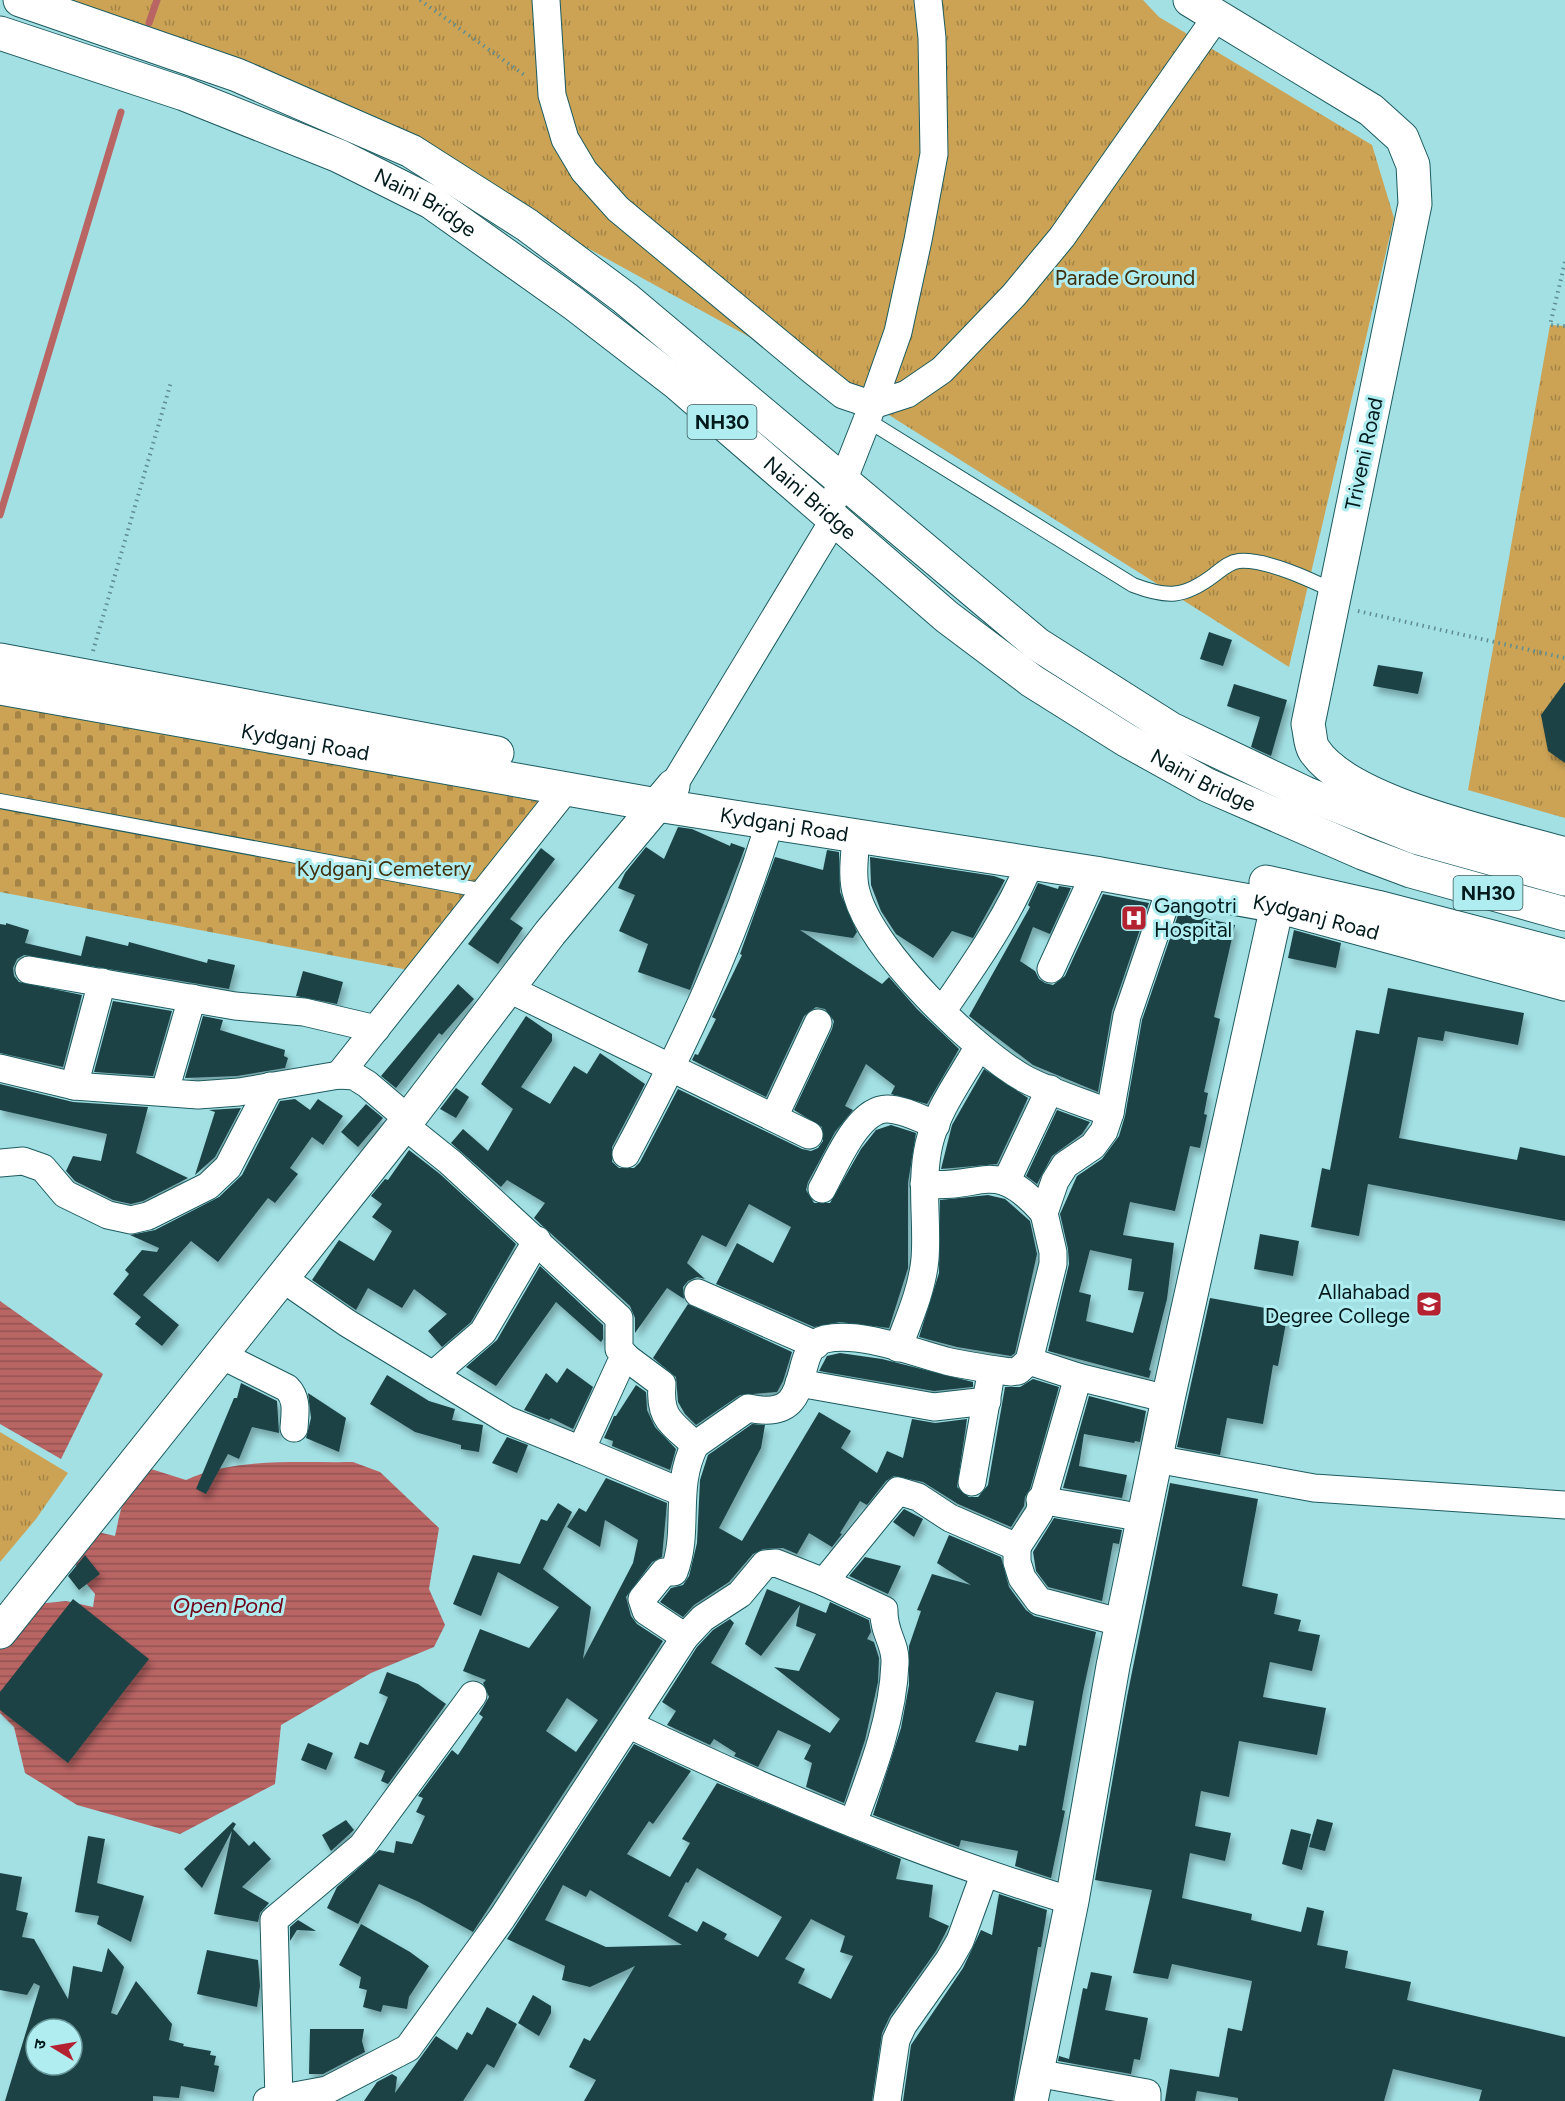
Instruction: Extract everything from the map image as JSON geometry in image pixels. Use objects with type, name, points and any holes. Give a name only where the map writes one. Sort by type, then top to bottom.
[{"type":"main road","name":"Naini Bridge","points":[[20,0],[237,75],[411,151],[527,225],[625,298],[1037,644],[1171,729],[1305,793],[1415,837],[1565,879]]},
{"type":"main road","name":"Triveni Road","points":[[1203,8],[1371,110],[1402,138],[1413,165],[1415,204],[1308,724],[1313,749],[1334,772],[1360,787],[1428,814],[1565,854]]},
{"type":"main road","name":"Naini Bridge","points":[[0,33],[195,98],[339,156],[431,202],[573,303],[678,384],[832,515],[947,617],[1032,681],[1126,740],[1207,785],[1363,854],[1411,871],[1565,914]]},
{"type":"main road","name":"Kydganj Road","points":[[0,660],[87,675],[665,795],[770,822],[1171,887],[1280,896],[1565,984]]},
{"type":"main road","name":"Kydganj Road","points":[[0,688],[566,789],[665,795],[1101,852],[1280,896],[1565,956]]},
{"type":"main road","points":[[0,1632],[282,1278],[507,988],[665,795]]},
{"type":"main road","points":[[1033,2087],[1072,1901],[1123,1623],[1168,1399],[1280,896]]},
{"type":"street","points":[[546,0],[552,95],[565,139],[585,171],[618,209],[843,395],[870,413]]},
{"type":"street","points":[[665,795],[832,515],[898,332],[934,154],[932,38],[928,0]]},
{"type":"street","points":[[870,413],[907,394],[942,370],[1014,296],[1062,237],[1203,8]]},
{"type":"street","points":[[354,1078],[376,1029],[566,789]]},
{"type":"street","points":[[626,1154],[672,1067],[726,951],[770,822]]},
{"type":"street","points":[[856,836],[856,894],[867,919],[907,975],[979,1046],[1026,1079],[1110,1113]]},
{"type":"street","points":[[943,1010],[995,935],[1018,892],[1030,863]]},
{"type":"street","points":[[1051,969],[1095,873]]},
{"type":"street","points":[[685,1637],[646,1611],[642,1599],[664,1572],[674,1572],[677,1564],[682,1548],[681,1492],[687,1463],[695,1445],[748,1408],[760,1411],[784,1407],[796,1393],[810,1351],[816,1345],[823,1340],[832,1339],[879,1343],[949,1362],[992,1370],[1018,1371],[1029,1361],[1053,1264],[1052,1244],[1046,1232],[1044,1213],[1055,1181],[1065,1165],[1100,1139],[1110,1113],[1127,1016],[1171,887]]},
{"type":"street","points":[[29,970],[235,1006],[304,1012],[376,1029]]},
{"type":"street","points":[[74,1086],[102,982]]},
{"type":"street","points":[[507,988],[809,1135]]},
{"type":"street","points":[[165,1092],[192,998]]},
{"type":"street","points":[[774,1117],[818,1023]]},
{"type":"street","points":[[898,1347],[923,1279],[926,1237],[924,1184],[929,1142],[979,1046]]},
{"type":"street","points":[[0,1068],[74,1086],[198,1095],[354,1078],[537,1240],[619,1318],[619,1349],[627,1358],[662,1384],[660,1407],[671,1422],[695,1445]]},
{"type":"street","points":[[0,1163],[23,1161],[43,1168],[65,1194],[108,1215],[131,1220],[148,1216],[208,1186],[228,1167],[270,1086]]},
{"type":"street","points":[[1006,1182],[1050,1089]]},
{"type":"street","points":[[822,1189],[860,1122],[874,1111],[887,1109],[905,1113],[936,1125]]},
{"type":"street","points":[[924,1184],[942,1186],[995,1178],[1020,1188],[1044,1213]]},
{"type":"street","points":[[433,1375],[483,1332],[537,1240]]},
{"type":"street","points":[[282,1278],[316,1304],[507,1420],[681,1492]]},
{"type":"street","points":[[698,1293],[816,1345]]},
{"type":"street","points":[[221,1355],[287,1388],[293,1394],[296,1405],[294,1428]]},
{"type":"street","points":[[581,1450],[620,1365],[627,1358]]},
{"type":"street","points":[[1029,1361],[1078,1377],[1168,1399]]},
{"type":"street","points":[[972,1482],[992,1370]]},
{"type":"street","points":[[1078,1377],[1040,1500],[1039,1513],[1017,1547],[1017,1562],[1022,1578],[1039,1601],[1123,1623]]},
{"type":"street","points":[[799,1383],[934,1407],[987,1401]]},
{"type":"street","points":[[1156,1459],[1314,1488],[1565,1505]]},
{"type":"street","points":[[824,1582],[898,1491],[918,1497],[950,1518],[1017,1547]]},
{"type":"street","points":[[1040,1500],[1144,1518]]},
{"type":"street","points":[[473,1695],[362,1846],[274,1920],[273,2100],[327,2090],[408,2048],[502,1918],[630,1725],[685,1637],[703,1618],[740,1594],[765,1564],[776,1563],[884,1610],[883,1626],[895,1649],[888,1714],[873,1772],[853,1823]]},
{"type":"street","points":[[630,1725],[724,1770],[853,1823],[984,1875],[1072,1901]]},
{"type":"street","points":[[887,2101],[896,2040],[903,2025],[955,1951],[984,1875]]},
{"type":"street","points":[[1033,2087],[1147,2093],[1147,2101]]},
{"type":"lane","points":[[870,413],[1132,585],[1160,595],[1177,595],[1207,581],[1228,564],[1239,561],[1290,571],[1334,598]]},
{"type":"lane","points":[[0,801],[486,891]]},
{"type":"path","points":[[420,0],[552,95]]},
{"type":"path","points":[[1565,262],[1550,325],[1565,326]]},
{"type":"path","points":[[87,675],[171,382]]},
{"type":"path","points":[[1334,598],[1565,658]]},
{"type":"green space","name":"Parade Ground","points":[[6,0],[1143,0],[1159,17],[1372,145],[1394,218],[1289,667],[873,405],[411,151]]},
{"type":"green space","points":[[1550,325],[1565,326],[1565,818],[1468,790]]},
{"type":"green space","name":"Kydganj Cemetery","points":[[0,703],[570,807],[435,975],[0,892]]},
{"type":"green space","points":[[0,1432],[68,1473],[36,1519],[0,1562]]},
{"type":"water","points":[[0,1301],[103,1374],[61,1459],[0,1424]]},
{"type":"water","name":"Open Pond","points":[[353,1462],[380,1472],[439,1528],[429,1589],[445,1625],[434,1647],[371,1673],[281,1725],[275,1784],[180,1834],[77,1805],[25,1773],[14,1727],[0,1713],[0,1649],[37,1604],[66,1601],[93,1607],[95,1594],[80,1576],[74,1561],[98,1532],[115,1536],[125,1497],[142,1475],[151,1469],[186,1480],[205,1473],[247,1464]]},
{"type":"building","points":[[1209,632],[1232,640],[1223,666],[1200,659]]},
{"type":"building","points":[[1378,665],[1423,672],[1418,694],[1373,686]]},
{"type":"building","points":[[1565,682],[1565,763],[1548,751],[1541,715]]},
{"type":"building","points":[[1234,684],[1287,700],[1271,756],[1251,747],[1260,717],[1227,706]]},
{"type":"building","points":[[678,827],[692,829],[730,846],[731,843],[745,848],[690,990],[638,972],[648,944],[619,931],[635,895],[618,888],[625,873],[646,847],[664,859]]},
{"type":"building","points":[[541,848],[555,859],[510,919],[523,928],[498,964],[468,944]]},
{"type":"building","points":[[827,850],[839,852],[840,892],[857,932],[853,938],[800,930],[882,984],[889,977],[917,1009],[959,1049],[927,1104],[891,1094],[895,1086],[866,1064],[845,1106],[853,1110],[835,1132],[808,1182],[806,1190],[814,1203],[830,1203],[861,1149],[876,1130],[891,1125],[916,1133],[908,1183],[908,1268],[889,1328],[840,1322],[814,1327],[716,1284],[737,1243],[773,1263],[791,1227],[749,1204],[726,1247],[702,1235],[687,1263],[705,1279],[697,1277],[688,1281],[683,1287],[684,1299],[667,1288],[635,1333],[635,1318],[630,1306],[534,1218],[545,1203],[507,1180],[501,1187],[451,1143],[463,1129],[488,1151],[513,1109],[481,1084],[526,1016],[552,1034],[552,1041],[521,1087],[550,1104],[574,1066],[587,1074],[600,1053],[645,1084],[612,1147],[612,1162],[619,1168],[634,1168],[640,1162],[678,1089],[802,1149],[811,1151],[818,1148],[823,1141],[822,1127],[794,1110],[832,1029],[834,1021],[825,1009],[816,1007],[804,1016],[766,1097],[692,1060],[695,1054],[698,1055],[716,1019],[712,1017],[742,955],[740,954],[775,857],[823,870]]},
{"type":"building","points":[[870,857],[994,876],[1005,880],[973,938],[952,931],[933,958],[896,934],[881,911],[871,885]]},
{"type":"building","points":[[1038,883],[1058,889],[1059,886],[1071,888],[1050,934],[1033,927],[1020,961],[1035,971],[1039,979],[1053,985],[1065,976],[1103,894],[1149,903],[1112,1011],[1098,1092],[1033,1065],[969,1016],[1030,907],[1028,905]]},
{"type":"building","points":[[1179,912],[1235,925],[1214,1017],[1220,1019],[1204,1092],[1208,1093],[1204,1114],[1207,1115],[1200,1148],[1190,1146],[1175,1211],[1130,1202],[1123,1235],[1174,1243],[1167,1299],[1149,1378],[1048,1351],[1069,1264],[1060,1214],[1077,1176],[1102,1159],[1119,1136],[1125,1116],[1142,1020]],"holes":[[[1090,1250],[1132,1259],[1128,1290],[1144,1292],[1133,1333],[1086,1321],[1091,1295],[1079,1292]]]},
{"type":"building","points":[[6,923],[29,930],[25,943],[81,956],[86,936],[128,946],[129,942],[207,963],[208,959],[235,965],[229,989],[24,955],[17,959],[13,968],[14,976],[19,982],[82,995],[63,1067],[0,1053],[0,924],[6,925]]},
{"type":"building","points":[[1294,930],[1341,943],[1336,968],[1288,958]]},
{"type":"building","points":[[303,971],[343,982],[337,1004],[296,996]]},
{"type":"building","points":[[458,984],[474,999],[442,1035],[439,1033],[396,1088],[381,1076]]},
{"type":"building","points":[[1388,988],[1524,1013],[1518,1045],[1445,1031],[1443,1041],[1418,1037],[1399,1138],[1517,1160],[1520,1147],[1565,1156],[1565,1221],[1368,1184],[1359,1236],[1311,1227],[1322,1168],[1330,1170],[1356,1030],[1379,1034]]},
{"type":"building","points":[[113,1001],[172,1011],[153,1076],[94,1072]]},
{"type":"building","points":[[203,1016],[223,1020],[220,1030],[285,1050],[284,1056],[288,1058],[285,1068],[237,1076],[185,1078]]},
{"type":"building","points":[[984,1069],[1028,1098],[997,1164],[941,1169],[952,1125]]},
{"type":"building","points":[[0,1084],[73,1102],[148,1107],[136,1153],[188,1178],[143,1201],[131,1204],[113,1200],[75,1181],[66,1171],[73,1156],[101,1161],[107,1134],[0,1110]]},
{"type":"building","points":[[456,1088],[469,1097],[456,1118],[440,1109]]},
{"type":"building","points":[[295,1099],[310,1110],[318,1099],[343,1116],[323,1145],[312,1137],[290,1168],[298,1174],[275,1203],[268,1198],[218,1262],[191,1241],[143,1295],[179,1325],[162,1346],[135,1324],[141,1317],[113,1294],[129,1274],[125,1270],[142,1250],[157,1252],[159,1248],[130,1235],[155,1230],[219,1197],[242,1175],[280,1101]]},
{"type":"building","points":[[366,1104],[383,1118],[358,1147],[341,1132]]},
{"type":"building","points":[[241,1108],[215,1157],[195,1175],[215,1112],[209,1110]]},
{"type":"building","points":[[1057,1110],[1090,1122],[1082,1134],[1052,1156],[1037,1184],[1026,1176]]},
{"type":"building","points":[[409,1150],[440,1174],[516,1244],[471,1322],[442,1347],[428,1331],[447,1314],[414,1289],[402,1308],[368,1288],[356,1310],[312,1280],[339,1240],[374,1261],[392,1231],[372,1217],[382,1204],[371,1196],[385,1179],[388,1180]]},
{"type":"building","points":[[988,1195],[1005,1199],[1030,1221],[1037,1254],[1015,1353],[1011,1356],[957,1347],[919,1337],[939,1273],[940,1200]]},
{"type":"building","points":[[1260,1234],[1299,1241],[1293,1276],[1254,1269]]},
{"type":"building","points":[[540,1266],[603,1325],[603,1339],[601,1342],[556,1302],[496,1386],[466,1367],[497,1340]]},
{"type":"building","points":[[1210,1298],[1288,1312],[1278,1366],[1273,1365],[1263,1424],[1227,1418],[1220,1455],[1177,1447]]},
{"type":"building","points":[[688,1304],[792,1352],[777,1392],[740,1395],[696,1425],[685,1414],[678,1402],[676,1377],[653,1358]]},
{"type":"building","points":[[840,1353],[882,1359],[973,1382],[973,1387],[934,1391],[819,1371],[827,1356]]},
{"type":"building","points":[[567,1368],[593,1387],[573,1429],[551,1418],[549,1420],[524,1410],[546,1373],[557,1383]]},
{"type":"building","points":[[387,1375],[429,1401],[455,1409],[452,1420],[483,1425],[479,1452],[461,1449],[461,1445],[415,1432],[370,1404]]},
{"type":"building","points":[[1033,1379],[1059,1387],[1030,1489],[1025,1497],[1024,1506],[1011,1527],[958,1504],[923,1482],[894,1476],[886,1481],[867,1505],[860,1501],[832,1547],[809,1533],[797,1554],[783,1548],[763,1549],[753,1554],[729,1582],[694,1605],[683,1617],[660,1602],[671,1588],[683,1585],[689,1576],[697,1543],[700,1480],[708,1455],[752,1424],[765,1425],[761,1448],[719,1528],[742,1541],[819,1412],[851,1431],[841,1448],[877,1473],[887,1451],[903,1458],[912,1419],[935,1423],[967,1419],[957,1487],[969,1497],[978,1497],[988,1485],[1005,1387],[1020,1387]]},
{"type":"building","points":[[241,1383],[277,1401],[279,1433],[252,1427],[239,1459],[228,1454],[206,1494],[196,1489],[234,1398],[237,1398]]},
{"type":"building","points":[[636,1385],[646,1392],[647,1410],[655,1427],[676,1449],[670,1470],[612,1446],[613,1441],[604,1438],[614,1416]]},
{"type":"building","points":[[308,1393],[346,1418],[339,1452],[306,1438],[311,1418]]},
{"type":"building","points":[[1089,1396],[1146,1411],[1140,1442],[1135,1441],[1134,1443],[1084,1434],[1079,1466],[1127,1475],[1122,1498],[1063,1488]]},
{"type":"building","points":[[507,1437],[528,1445],[517,1473],[492,1463]]},
{"type":"building","points":[[606,1478],[667,1503],[662,1557],[652,1562],[626,1597],[631,1616],[637,1624],[663,1641],[473,1932],[419,1902],[379,1884],[358,1924],[327,1908],[337,1887],[379,1850],[394,1853],[396,1841],[412,1844],[425,1816],[416,1812],[423,1798],[418,1796],[452,1750],[458,1755],[483,1717],[479,1714],[489,1697],[483,1683],[486,1680],[463,1671],[480,1629],[529,1648],[559,1607],[498,1572],[481,1616],[453,1604],[473,1555],[520,1564],[541,1519],[547,1521],[558,1503],[572,1512],[543,1569],[591,1607],[583,1659],[633,1563],[638,1540],[605,1520],[600,1547],[567,1527],[579,1508],[586,1512]],"holes":[[[567,1698],[598,1720],[576,1752],[546,1731]]]},
{"type":"building","points":[[1170,1483],[1258,1499],[1242,1586],[1278,1594],[1274,1614],[1301,1620],[1298,1631],[1320,1635],[1312,1671],[1270,1662],[1263,1697],[1326,1708],[1317,1755],[1239,1741],[1229,1797],[1201,1791],[1195,1826],[1231,1833],[1225,1861],[1190,1853],[1182,1898],[1252,1914],[1251,1920],[1301,1932],[1307,1907],[1324,1911],[1317,1945],[1348,1951],[1345,1968],[1411,1982],[1407,2000],[1565,2037],[1565,2101],[1479,2101],[1482,2090],[1393,2069],[1384,2101],[1238,2101],[1238,2098],[1197,2091],[1195,2101],[1165,2101],[1170,2069],[1219,2077],[1228,2028],[1242,2031],[1252,1981],[1172,1964],[1168,1979],[1133,1973],[1152,1890],[1095,1880],[1127,1697]]},
{"type":"building","points":[[904,1509],[923,1519],[914,1537],[893,1522]]},
{"type":"building","points":[[1054,1518],[1122,1530],[1119,1544],[1113,1543],[1102,1601],[1048,1587],[1036,1571],[1033,1552]]},
{"type":"building","points":[[949,1535],[1001,1557],[1009,1587],[1026,1610],[1034,1616],[1096,1632],[1083,1692],[1062,1810],[1065,1811],[1051,1878],[1015,1866],[1018,1851],[961,1840],[959,1847],[873,1815],[901,1728],[909,1685],[909,1646],[921,1611],[917,1610],[932,1574],[971,1585],[937,1563]],"holes":[[[996,1692],[1034,1701],[1026,1746],[1019,1745],[1018,1751],[975,1742]]]},
{"type":"building","points":[[85,1555],[100,1574],[79,1590],[68,1576]]},
{"type":"building","points":[[865,1557],[901,1566],[888,1594],[849,1576]]},
{"type":"building","points":[[767,1589],[826,1613],[830,1602],[869,1620],[871,1632],[867,1639],[874,1642],[879,1658],[878,1682],[865,1740],[844,1803],[806,1787],[812,1763],[804,1759],[811,1745],[778,1730],[758,1767],[734,1756],[736,1753],[714,1739],[710,1745],[667,1725],[676,1711],[662,1702],[697,1647],[713,1630],[730,1619],[734,1623],[711,1663],[830,1733],[840,1719],[774,1667],[799,1671],[816,1634],[796,1626],[800,1605],[761,1656],[745,1644]]},
{"type":"building","points":[[73,1599],[149,1659],[68,1763],[0,1710],[0,1692]]},
{"type":"building","points":[[387,1672],[418,1684],[446,1704],[388,1784],[381,1781],[385,1771],[354,1758],[360,1742],[368,1745],[388,1697],[379,1693]]},
{"type":"building","points":[[308,1743],[333,1753],[326,1770],[301,1760]]},
{"type":"building","points":[[634,1744],[691,1771],[653,1824],[649,1821],[627,1854],[670,1877],[690,1843],[682,1839],[717,1783],[901,1859],[896,1879],[933,1885],[929,1917],[949,1926],[936,1951],[890,2016],[882,2033],[872,2101],[584,2101],[596,2080],[569,2067],[584,2038],[590,2041],[635,1966],[590,1987],[562,1980],[565,1966],[507,1939]],"holes":[[[697,1868],[782,1917],[758,1957],[724,1939],[727,1934],[703,1921],[697,1932],[668,1916],[686,1882],[688,1883]],[[563,1885],[586,1897],[590,1890],[682,1945],[606,1947],[545,1920]],[[811,1919],[845,1936],[840,1952],[853,1956],[831,1999],[798,1983],[805,1969],[785,1959]]]},
{"type":"building","points":[[1317,1819],[1333,1823],[1325,1851],[1309,1847]]},
{"type":"building","points":[[346,1820],[354,1830],[331,1851],[322,1835]]},
{"type":"building","points":[[233,1822],[236,1824],[233,1829],[249,1846],[254,1841],[271,1859],[242,1887],[269,1903],[260,1913],[258,1922],[214,1914],[232,1831],[202,1888],[184,1869]]},
{"type":"building","points":[[1291,1829],[1311,1834],[1302,1870],[1282,1864]]},
{"type":"building","points":[[88,1836],[105,1839],[97,1883],[144,1896],[131,1942],[97,1924],[99,1916],[75,1912]]},
{"type":"building","points":[[0,1873],[22,1877],[16,1910],[28,1913],[22,1937],[34,1939],[68,1999],[73,1966],[102,1972],[108,1948],[124,1967],[111,2013],[117,2015],[136,1981],[172,2024],[169,2040],[184,2044],[183,2046],[211,2051],[210,2055],[216,2056],[214,2065],[219,2066],[214,2092],[181,2086],[179,2098],[153,2096],[153,2101],[5,2101],[24,2039],[24,2077],[84,2077],[84,2017],[31,2017],[40,1986],[34,1983],[27,1995],[0,1990]]},
{"type":"building","points":[[999,1894],[1047,1910],[1041,1947],[1038,1947],[1013,2101],[903,2101],[911,2045],[963,1968],[981,1930],[992,1935]]},
{"type":"building","points":[[298,1920],[316,1931],[297,1930],[290,1941],[290,1927]]},
{"type":"building","points":[[361,1924],[410,1952],[429,1966],[409,1997],[407,2009],[383,2005],[381,2012],[363,2007],[367,1990],[359,1988],[361,1977],[339,1965]]},
{"type":"building","points":[[207,1950],[258,1960],[260,1986],[257,2007],[197,1994]]},
{"type":"building","points":[[1091,1972],[1112,1976],[1105,2010],[1148,2018],[1140,2060],[1134,2059],[1131,2074],[1058,2061],[1059,2056],[1069,2059],[1083,1988],[1087,1989]]},
{"type":"building","points":[[533,1995],[551,2006],[551,2013],[539,2036],[518,2023]]},
{"type":"building","points":[[487,2007],[517,2024],[494,2068],[487,2064],[463,2101],[364,2101],[377,2082],[392,2074],[397,2077],[395,2093],[436,2036],[457,2050],[467,2032],[472,2035]]},
{"type":"building","points":[[310,2029],[364,2029],[362,2041],[365,2052],[323,2074],[309,2074]]},
{"type":"waterway","points":[[149,23],[157,0]]},
{"type":"waterway","points":[[0,515],[121,112]]},
{"type":"place","name":"Gangotri Hospital","points":[[1134,918]]},
{"type":"place","name":"Allahabad Degree College","points":[[1429,1304]]}]
